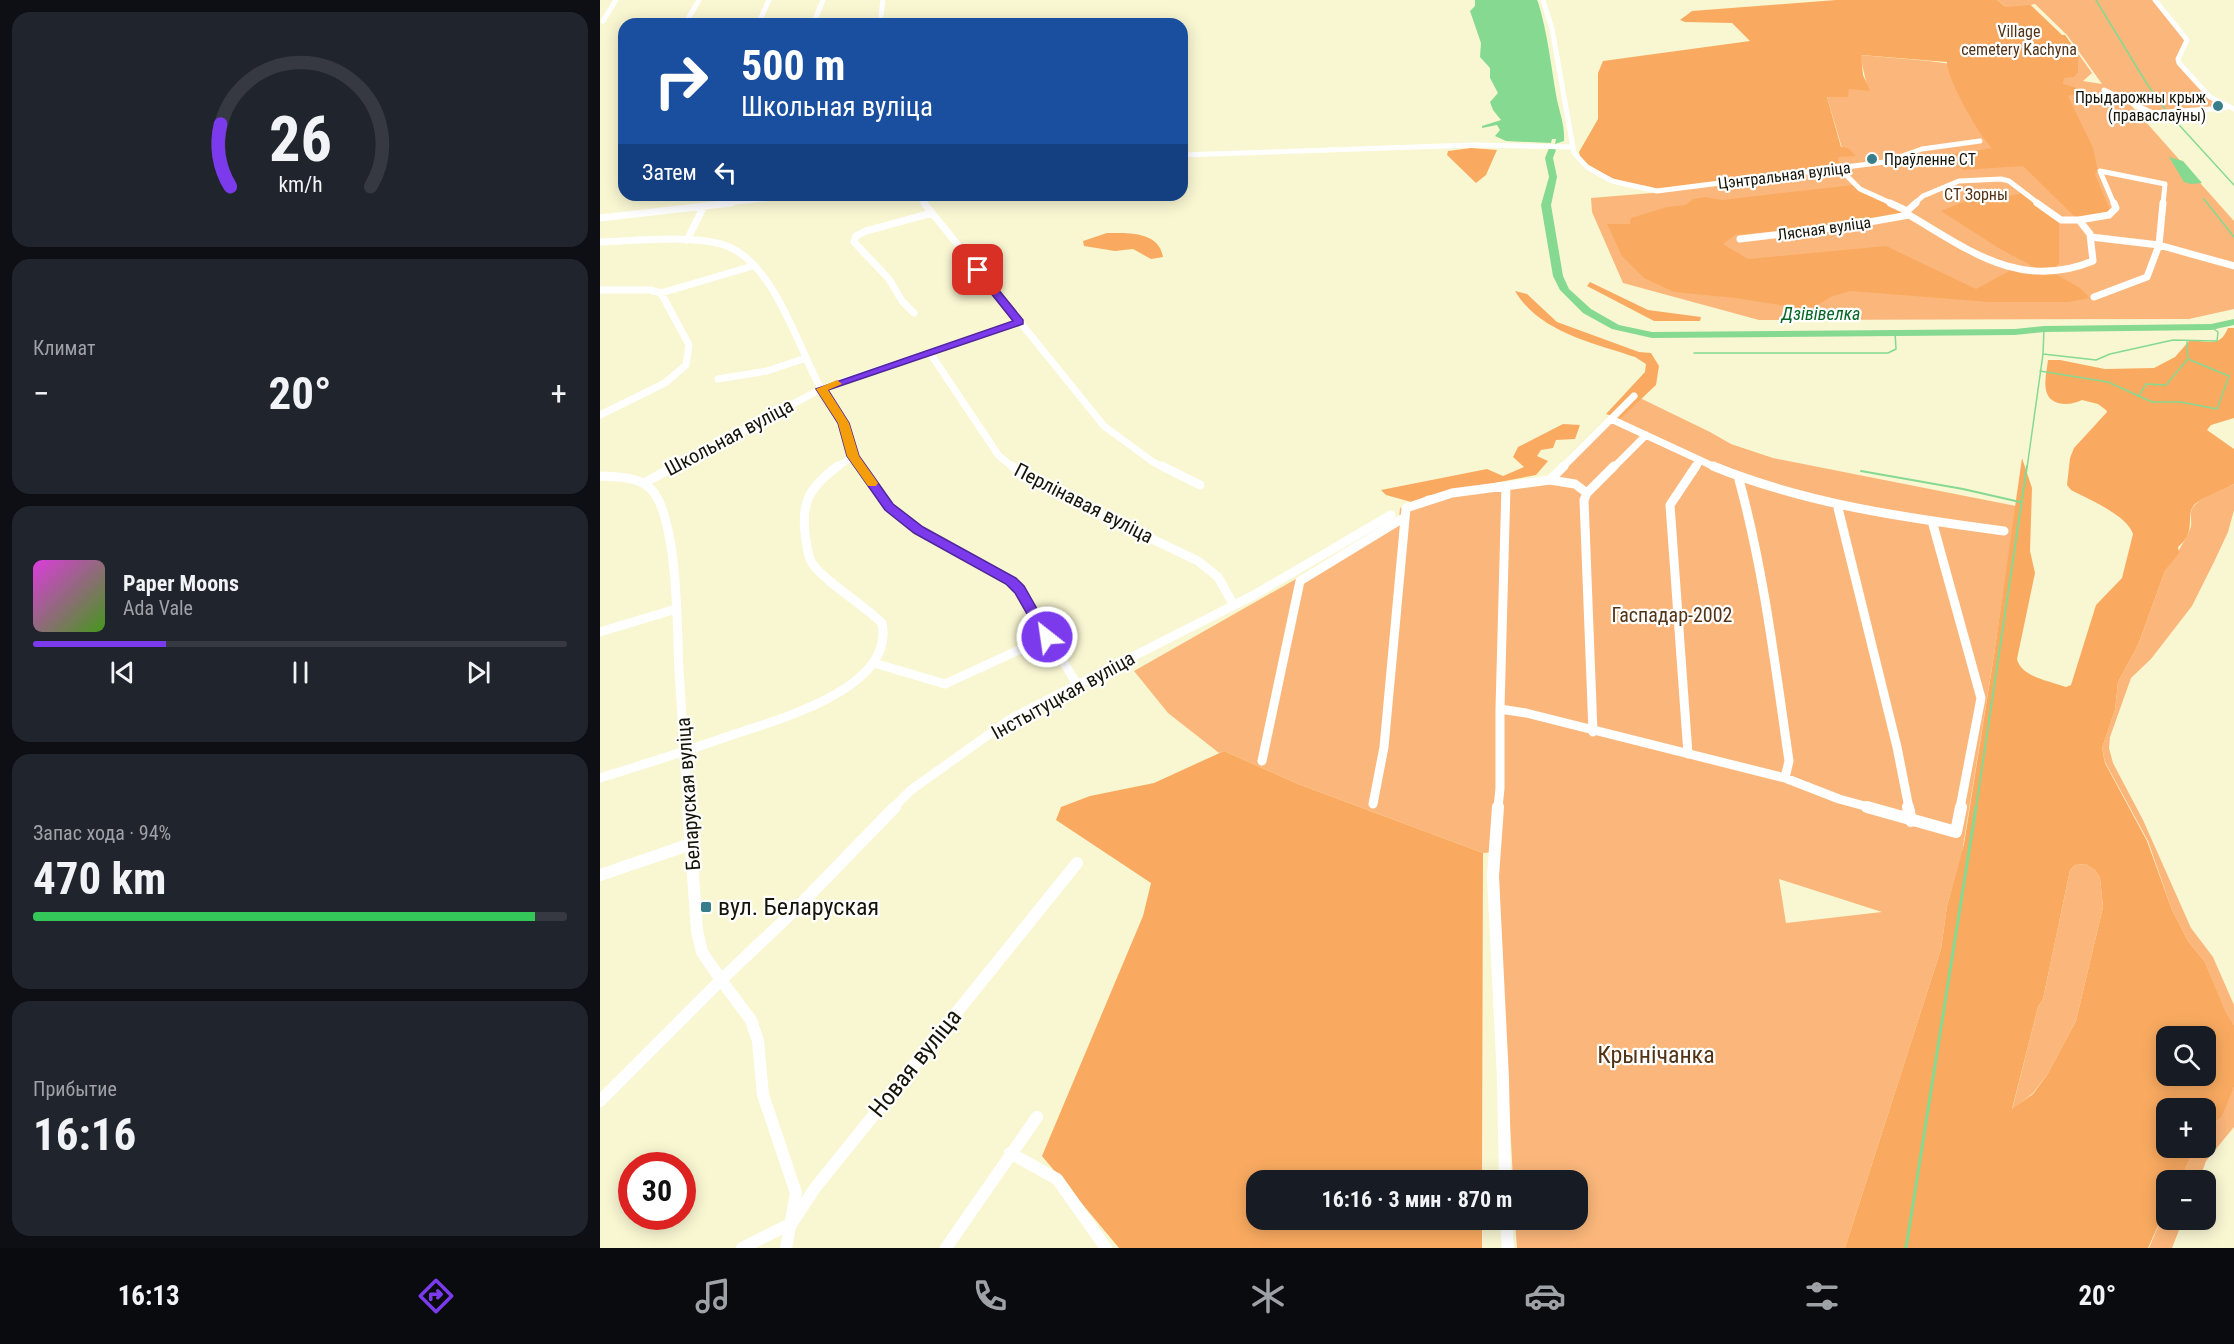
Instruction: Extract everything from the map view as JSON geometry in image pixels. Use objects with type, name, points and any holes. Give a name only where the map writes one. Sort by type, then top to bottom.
[{"type":"street","points":[[603,21],[616,0]]},
{"type":"street","points":[[688,18],[699,0]]},
{"type":"street","points":[[761,18],[769,0]]},
{"type":"street","points":[[816,18],[823,0]]},
{"type":"street","points":[[881,16],[883,0]]},
{"type":"street","points":[[1188,155],[1473,145],[1572,147],[1562,84],[1544,1],[1552,0]]},
{"type":"street","points":[[2155,0],[2187,39],[2178,58],[2179,63],[2208,97],[2234,109]]},
{"type":"street","points":[[2104,90],[2153,113],[2227,107]]},
{"type":"street","name":"Цэнтральная вуліца","points":[[1572,147],[1583,164],[1612,181],[1657,191],[1885,162],[1922,149],[1980,141]]},
{"type":"street","points":[[1839,168],[1860,189],[2002,266],[2066,271],[2093,261],[2091,237],[2079,220]]},
{"type":"street","points":[[1908,213],[1923,196],[1959,181],[2001,179],[2009,181],[2055,217],[2079,220],[2109,215],[2116,208],[2100,171],[2165,183],[2159,245],[2147,277],[2094,297]]},
{"type":"street","points":[[600,218],[748,201]]},
{"type":"street","points":[[923,201],[1104,426],[1152,462],[1200,485]]},
{"type":"street","points":[[687,240],[704,206]]},
{"type":"street","points":[[914,313],[902,301],[889,279],[854,242],[856,236],[866,231],[932,213]]},
{"type":"street","name":"Лясная вуліца","points":[[1740,239],[1841,227],[1908,213]]},
{"type":"street","points":[[2091,237],[2159,245],[2234,266]]},
{"type":"street","points":[[600,242],[687,240],[713,243],[737,250],[753,266],[775,295],[821,389],[843,423],[853,456],[889,507],[906,522],[1011,581],[1019,590],[1077,684]]},
{"type":"street","points":[[600,290],[651,290],[661,293],[753,266]]},
{"type":"street","points":[[600,415],[669,380],[681,372],[686,364],[690,354],[688,345],[661,293]]},
{"type":"street","name":"Школьная вуліца","points":[[644,483],[821,389],[1019,322]]},
{"type":"street","name":"Перлінавая вуліца","points":[[930,353],[999,456],[1008,464],[1029,480],[1198,561],[1218,577],[1233,604]]},
{"type":"street","points":[[718,379],[767,371],[806,358]]},
{"type":"street","points":[[1550,480],[1634,396]]},
{"type":"street","points":[[1611,419],[1700,461],[1738,476],[1837,504],[2004,531]]},
{"type":"street","points":[[1593,732],[1584,500],[1587,492],[1646,435]]},
{"type":"street","points":[[600,778],[686,752],[826,700],[861,676],[874,663],[884,644],[886,632],[882,623],[810,560],[803,528],[802,512],[805,500],[812,490],[853,456]]},
{"type":"street","points":[[1688,754],[1670,505],[1700,461]]},
{"type":"street","points":[[600,476],[632,479],[644,483]]},
{"type":"street","points":[[1738,476],[1745,499],[1767,612],[1789,760],[1785,778]]},
{"type":"street","points":[[1373,804],[1384,747],[1406,508],[1452,493],[1550,480],[1575,484],[1587,492]]},
{"type":"street","name":"Беларуская вуліца","points":[[644,483],[660,504],[666,526],[676,609],[697,931],[702,952],[751,1020],[758,1041],[763,1095],[796,1193],[792,1223]]},
{"type":"street","points":[[1505,1170],[1503,1079],[1493,876],[1494,840],[1500,788],[1506,486]]},
{"type":"street","points":[[1837,504],[1897,747],[1911,821]]},
{"type":"street","name":"Інстытуцкая вуліца","points":[[721,980],[796,909],[911,790],[1012,718],[1254,595],[1391,515]]},
{"type":"street","points":[[1262,761],[1300,581],[1405,517]]},
{"type":"street","points":[[1500,709],[1526,713],[1593,732],[1785,778],[1839,799],[1956,832],[1981,698],[1932,521]]},
{"type":"street","points":[[600,632],[676,609]]},
{"type":"street","points":[[874,663],[945,684],[1047,637]]},
{"type":"street","points":[[600,875],[691,844]]},
{"type":"street","name":"Новая вуліца","points":[[792,1223],[815,1188],[1077,863]]},
{"type":"street","points":[[600,1101],[721,980]]},
{"type":"street","points":[[946,1248],[1010,1153],[1037,1118]]},
{"type":"street","points":[[1010,1153],[1057,1179],[1106,1248]]},
{"type":"street","points":[[742,1248],[792,1223]]},
{"type":"street","points":[[786,1248],[792,1223]]},
{"type":"street","points":[[1507,1230],[1508,1248]]},
{"type":"green space","name":"Village cemetery Kachyna","points":[[1836,0],[1997,0],[2006,7],[2030,5],[2062,35],[2065,35],[2078,54],[2078,72],[2074,77],[2064,78],[2063,84],[2087,91],[2068,96],[2093,148],[2098,171],[2095,174],[2110,210],[2105,213],[2075,217],[2023,166],[1963,170],[1957,164],[1954,154],[1992,148],[1965,107],[1948,70],[1947,62],[1861,55],[1863,75],[1870,91],[1849,89],[1848,97],[1827,97],[1841,147],[1848,148],[1856,156],[1838,157],[1839,163],[1820,166],[1823,170],[1656,189],[1616,180],[1588,165],[1580,157],[1579,152],[1598,119],[1598,73],[1603,61],[1750,41],[1732,23],[1680,20],[1692,11]]},
{"type":"green space","name":"СТ Зорны","points":[[1997,0],[2155,0],[2186,38],[2178,59],[2219,104],[2216,109],[2157,113],[2128,102],[2234,221],[2234,309],[2189,319],[1759,320],[1623,283],[1592,212],[1591,198],[1652,193],[1656,189],[1820,166],[1838,157],[1842,148],[1827,97],[1848,89],[1867,86],[1860,55],[1997,70],[2005,6]],"holes":[[[2035,4],[2067,35],[2102,84],[2083,81],[2092,73],[2065,35],[2062,35],[2031,5]]]},
{"type":"green space","points":[[1471,148],[1497,150],[1486,175],[1476,183],[1447,155],[1448,151]]},
{"type":"green space","points":[[1853,185],[1906,214],[1839,225],[1735,235],[1723,244],[1748,259],[1886,246],[1976,289],[2011,270],[2050,271],[2080,288],[2090,298],[2068,302],[1989,302],[1850,291],[1830,297],[1811,310],[1735,298],[1674,292],[1644,278],[1622,256],[1607,224],[1630,224],[1631,218],[1667,207],[1686,205],[1693,199],[1705,197],[1722,200]]},
{"type":"green space","points":[[1985,193],[2008,196],[2023,193],[2059,221],[2059,263],[2055,268],[2036,268],[2000,249],[1941,211]]},
{"type":"green space","points":[[1107,233],[1133,234],[1149,238],[1156,242],[1163,257],[1151,259],[1133,249],[1115,251],[1084,246],[1083,241]]},
{"type":"green space","points":[[1590,282],[1648,310],[1701,317],[1700,321],[1654,321],[1587,286]]},
{"type":"green space","points":[[1515,291],[1527,294],[1557,322],[1639,352],[1651,353],[1659,366],[1656,385],[1620,419],[1606,414],[1645,372],[1646,364],[1635,357],[1585,341],[1552,326],[1525,305]]},
{"type":"green space","points":[[2228,328],[2234,328],[2234,418],[2211,425],[2207,430],[2234,449],[2234,484],[2203,499],[2192,508],[2188,535],[2178,547],[2179,553],[2165,571],[2138,645],[2118,682],[2115,710],[2102,748],[2105,763],[2147,841],[2172,910],[2188,941],[2205,962],[2226,1013],[2234,1025],[2234,1087],[2222,1116],[2216,1122],[2216,1098],[2156,1098],[2156,1158],[2190,1158],[2185,1170],[2156,1170],[2156,1230],[2148,1248],[1845,1248],[1941,949],[1947,906],[1964,844],[2022,458],[2032,488],[2030,551],[2035,573],[2017,659],[2024,670],[2066,687],[2071,685],[2096,605],[2122,578],[2133,534],[2123,520],[2115,514],[2071,490],[2067,485],[2070,458],[2074,448],[2107,412],[2098,404],[2082,400],[2061,404],[2051,400],[2045,387],[2048,360],[2060,360],[2105,369],[2154,368],[2175,357],[2190,340],[2213,342],[2221,338]],"holes":[[[2085,864],[2095,870],[2100,878],[2103,907],[2076,1021],[2047,1075],[2033,1094],[2012,1109],[2038,1007],[2043,999],[2070,870],[2075,865]]]},
{"type":"green space","name":"Гаспадар-2002","points":[[1640,398],[1731,444],[1773,458],[2016,506],[1962,853],[1947,906],[1941,949],[1845,1248],[1517,1248],[1516,1230],[1588,1230],[1588,1170],[1512,1170],[1496,852],[1483,853],[1298,784],[1224,751],[1219,753],[1168,713],[1134,671],[1382,530],[1399,518],[1400,508],[1448,493],[1556,476]],"holes":[[[1779,879],[1882,912],[1786,923]]]},
{"type":"green space","points":[[1563,424],[1580,425],[1575,439],[1556,440],[1553,448],[1541,450],[1537,456],[1548,461],[1536,475],[1426,496],[1415,503],[1386,495],[1381,490],[1487,469],[1503,476],[1524,467],[1513,457],[1518,447]]},
{"type":"green space","points":[[2234,484],[2234,510],[2228,532],[2214,562],[2192,606],[2151,659],[2131,678],[2110,737],[2109,748],[2113,763],[2143,820],[2191,928],[2213,957],[2234,1005],[2234,1025],[2226,1014],[2205,962],[2188,941],[2172,910],[2148,841],[2105,762],[2102,748],[2115,710],[2118,682],[2138,645],[2165,571],[2190,530],[2192,509],[2204,498]]},
{"type":"green space","points":[[1224,751],[1298,784],[1483,853],[1482,1170],[1246,1170],[1246,1230],[1482,1230],[1482,1248],[1119,1248],[1042,1156],[1143,916],[1151,883],[1056,820],[1061,807],[1090,796],[1154,783]]},
{"type":"green space","points":[[2085,864],[2095,870],[2100,878],[2103,907],[2076,1021],[2047,1075],[2033,1093],[2012,1110],[2038,1007],[2043,999],[2070,870],[2075,865]]},
{"type":"green space","points":[[2234,1087],[2234,1127],[2216,1149],[2216,1122]]},
{"type":"green space","points":[[2190,1158],[2208,1158],[2203,1170],[2185,1170]]},
{"type":"green space","points":[[2157,1230],[2179,1230],[2172,1248],[2149,1248]]},
{"type":"shaded area","points":[[1475,0],[1537,0],[1547,38],[1564,141],[1555,144],[1556,139],[1552,139],[1551,143],[1506,141],[1495,136],[1500,130],[1497,125],[1482,128],[1482,126],[1501,120],[1490,102],[1498,93],[1490,78],[1490,68],[1480,57],[1481,43],[1470,11],[1475,6]]},
{"type":"shaded area","points":[[2169,157],[2183,161],[2202,183],[2184,182]]},
{"type":"waterway","points":[[2096,0],[2147,84],[2166,110]]},
{"type":"waterway","points":[[2170,115],[2234,185]]},
{"type":"waterway","name":"Дзівівелка","points":[[1552,150],[1549,158],[1553,177],[1546,205],[1558,276],[1565,290],[1587,311],[1616,327],[1652,335],[2015,332],[2044,329],[2211,327],[2234,322]]},
{"type":"waterway","points":[[2204,199],[2234,237]]},
{"type":"waterway","points":[[2043,354],[2096,360],[2110,354],[2173,340],[2217,341],[2218,332],[2211,327]]},
{"type":"waterway","points":[[2043,354],[2044,329]]},
{"type":"waterway","points":[[1694,353],[1888,353],[1896,349],[1895,332]]},
{"type":"waterway","points":[[2139,396],[2152,402],[2181,402],[2217,409],[2229,376],[2188,359],[2187,341]]},
{"type":"waterway","points":[[2041,371],[2043,354]]},
{"type":"waterway","points":[[2139,396],[2146,384],[2166,385],[2187,360]]},
{"type":"waterway","points":[[2027,468],[2041,371]]},
{"type":"waterway","points":[[2041,371],[2108,382],[2139,396]]},
{"type":"waterway","points":[[1976,808],[2027,466]]},
{"type":"waterway","points":[[1861,471],[1963,489],[2020,502]]},
{"type":"waterway","points":[[1906,1248],[1976,807]]},
{"type":"slow traffic","points":[[837,384],[821,389],[843,423],[853,456],[872,483]]},
{"type":"place","name":"Прыдарожны крыж (праваслаўны)","points":[[2218,106]]},
{"type":"place","name":"Праўленне СТ","points":[[1872,159]]},
{"type":"place","name":"вул. Беларуская","points":[[706,907]]},
{"type":"route","points":[[978,270],[1019,322],[821,389],[843,423],[853,456],[889,507],[919,530],[1011,581],[1019,590],[1047,637]]},
{"type":"park label","name":"Крынічанка","points":[[1656,1055]]}]
